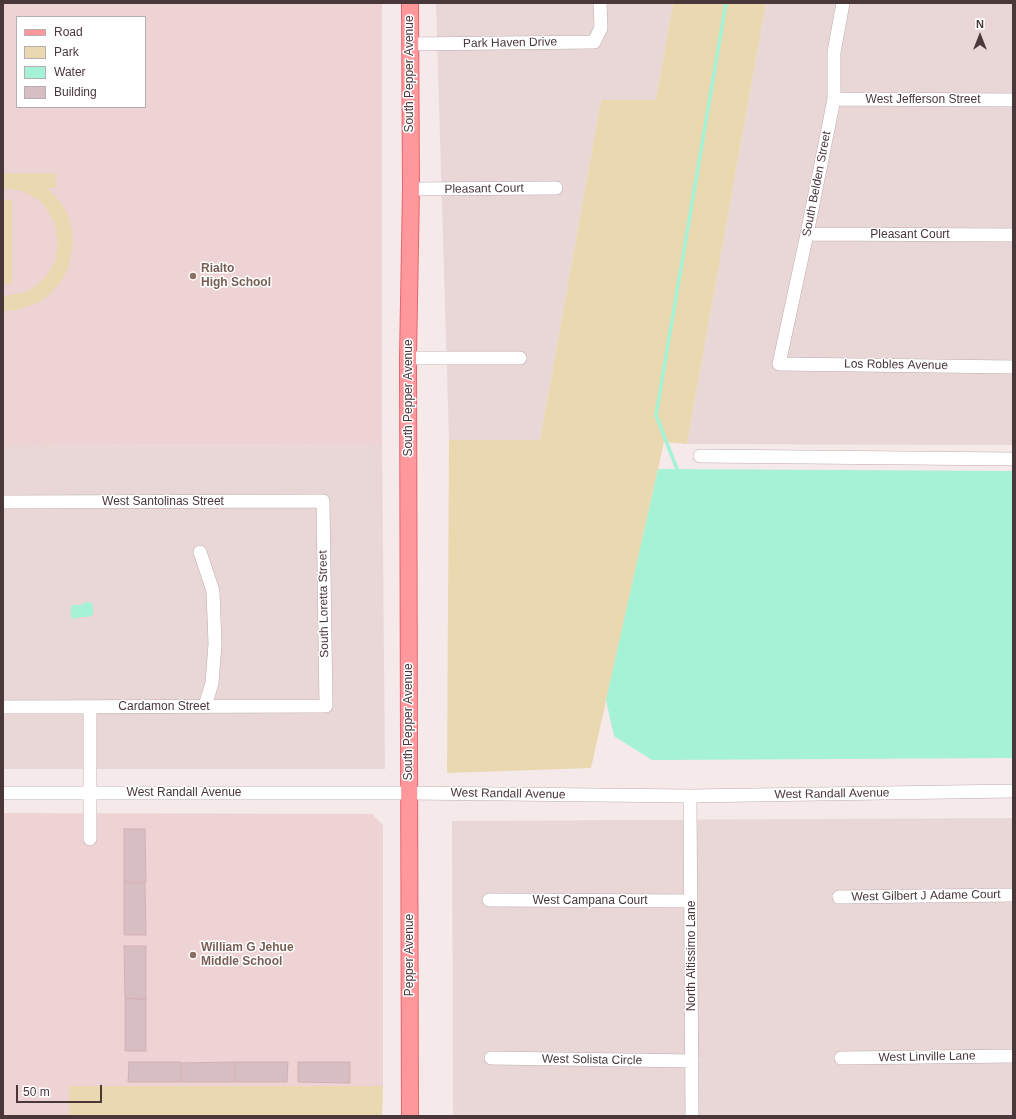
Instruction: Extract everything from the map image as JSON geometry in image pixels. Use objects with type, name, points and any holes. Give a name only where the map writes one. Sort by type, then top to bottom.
[{"type":"main road","name":"South Pepper Avenue","points":[[410,3],[411,189],[408,358],[410,793]]},
{"type":"main road","name":"Pepper Avenue","points":[[410,793],[410,1116]]},
{"type":"street","name":"Park Haven Drive","points":[[410,44],[594,42],[601,28],[600,3]]},
{"type":"street","name":"South Belden Street","points":[[779,364],[834,99],[834,52],[843,3]]},
{"type":"street","name":"West Jefferson Street","points":[[834,99],[1013,100]]},
{"type":"street","name":"Pleasant Court","points":[[411,189],[556,188]]},
{"type":"street","name":"Pleasant Court","points":[[807,234],[1013,235]]},
{"type":"street","points":[[408,358],[520,358]]},
{"type":"street","name":"Los Robles Avenue","points":[[779,364],[1013,367]]},
{"type":"street","points":[[700,456],[1013,459]]},
{"type":"street","name":"West Santolinas Street","points":[[3,502],[323,501]]},
{"type":"street","name":"South Loretta Street","points":[[323,501],[326,706]]},
{"type":"street","points":[[200,552],[213,591],[215,644],[212,684],[205,706]]},
{"type":"street","name":"Cardamon Street","points":[[3,707],[326,706]]},
{"type":"street","points":[[90,707],[90,839]]},
{"type":"street","name":"West Randall Avenue","points":[[3,793],[410,793],[690,796],[1013,791]]},
{"type":"street","name":"North Altissimo Lane","points":[[690,796],[692,1116]]},
{"type":"street","name":"West Gilbert J Adame Court","points":[[839,897],[1013,895]]},
{"type":"street","name":"West Campana Court","points":[[489,900],[691,901]]},
{"type":"street","name":"West Linville Lane","points":[[842,1058],[1013,1056]]},
{"type":"street","name":"West Solista Circle","points":[[491,1058],[692,1061]]},
{"type":"shaded area","name":"Rialto High School","points":[[3,3],[382,3],[382,445],[3,446]]},
{"type":"shaded area","points":[[436,3],[673,3],[656,100],[601,100],[540,440],[449,440]]},
{"type":"shaded area","points":[[766,3],[1013,3],[1013,445],[687,444]]},
{"type":"shaded area","points":[[382,445],[385,769],[3,769],[3,446]]},
{"type":"shaded area","name":"William G Jehue Middle School","points":[[3,813],[372,814],[383,825],[383,1086],[70,1086],[69,1116],[3,1116]]},
{"type":"shaded area","points":[[1013,818],[1013,1116],[453,1116],[452,821]]},
{"type":"green space","points":[[673,3],[766,3],[687,444],[664,442],[591,768],[447,773],[449,440],[540,440],[601,100],[656,100]]},
{"type":"green space","points":[[3,173],[56,173],[56,188],[47,188],[57,198],[69,218],[73,242],[69,266],[64,277],[49,295],[39,302],[16,310],[4,311],[3,296],[23,293],[31,289],[46,277],[55,261],[58,242],[55,224],[46,207],[39,200],[22,191],[3,188]]},
{"type":"green space","points":[[3,200],[12,200],[12,284],[3,284]]},
{"type":"green space","points":[[69,1086],[383,1086],[382,1116],[69,1116]]},
{"type":"water","points":[[658,469],[1013,471],[1013,758],[652,760],[614,736],[606,700]]},
{"type":"water","points":[[90,602],[93,605],[93,615],[73,619],[71,617],[71,607],[73,605],[82,605],[83,603]]},
{"type":"building","points":[[124,829],[145,829],[146,882],[124,882]]},
{"type":"building","points":[[124,883],[145,883],[146,935],[124,935]]},
{"type":"building","points":[[124,946],[146,946],[146,999],[125,998]]},
{"type":"building","points":[[125,999],[146,999],[146,1051],[125,1051]]},
{"type":"building","points":[[129,1062],[181,1062],[181,1082],[128,1082]]},
{"type":"building","points":[[234,1062],[234,1082],[182,1082],[182,1063]]},
{"type":"building","points":[[235,1062],[288,1062],[287,1082],[235,1082]]},
{"type":"building","points":[[298,1062],[350,1062],[350,1083],[298,1082]]},
{"type":"waterway","points":[[677,469],[656,415],[726,3]]},
{"type":"place","name":"Rialto High School","points":[[193,276]]},
{"type":"place","name":"William G Jehue Middle School","points":[[193,955]]}]
